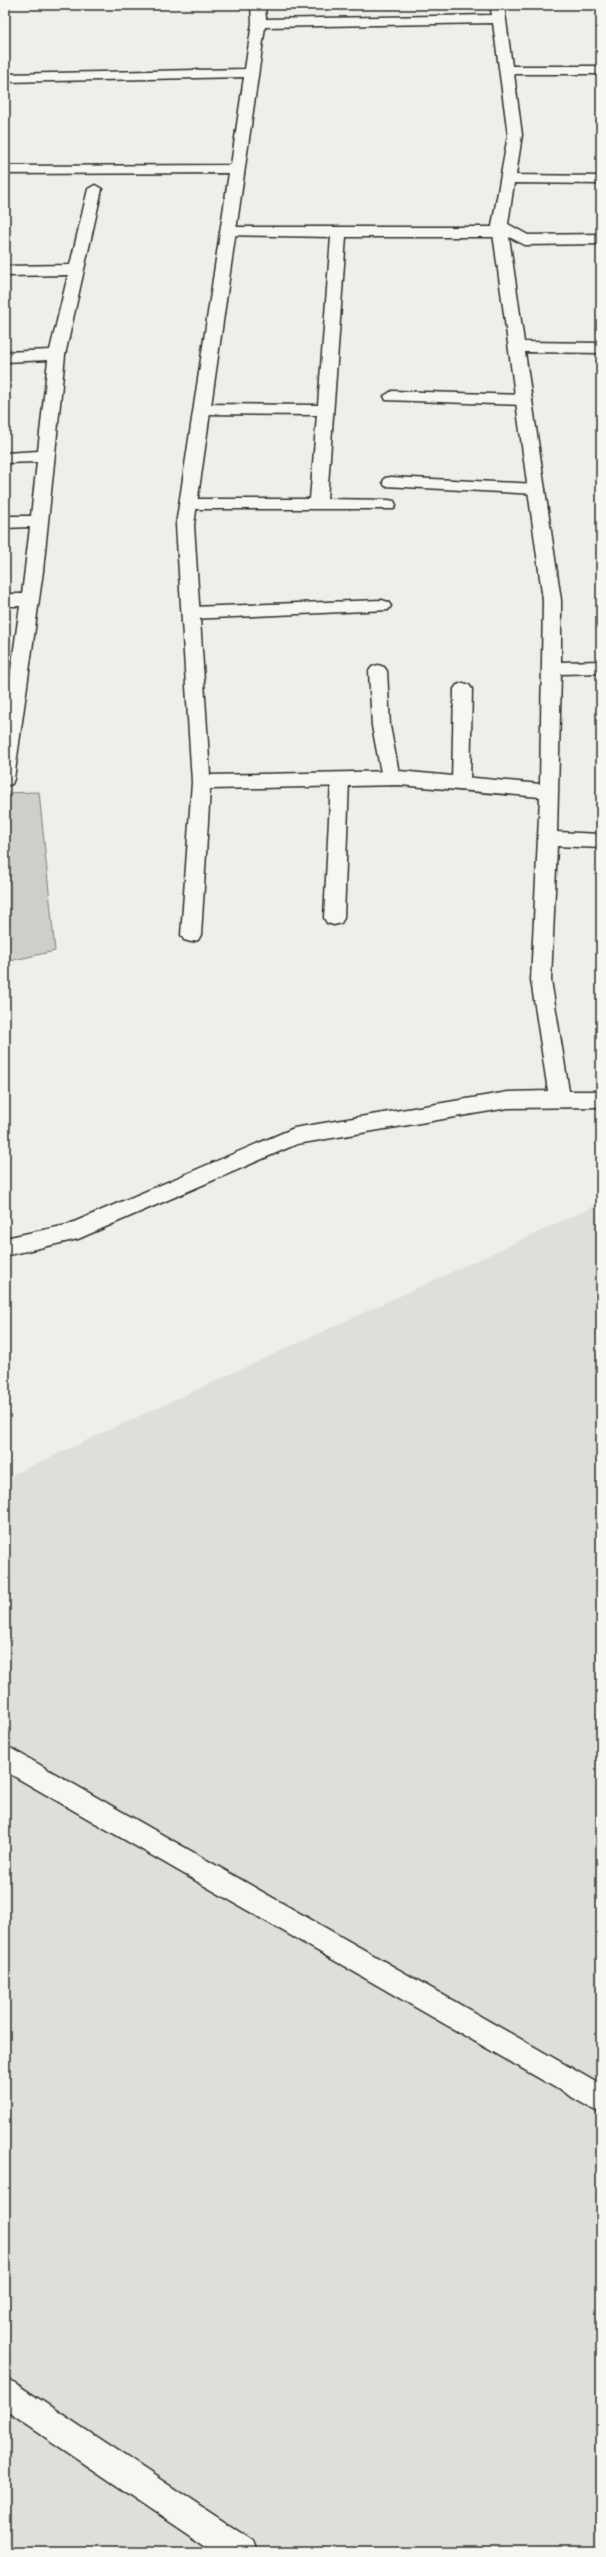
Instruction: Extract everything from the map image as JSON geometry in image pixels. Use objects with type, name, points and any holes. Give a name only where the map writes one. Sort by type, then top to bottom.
[{"type":"street","points":[[191,935],[201,782],[185,525],[259,23],[258,5]]},
{"type":"street","points":[[259,23],[498,12],[515,135],[500,229],[552,600],[549,791],[540,980],[560,1099]]},
{"type":"street","points":[[505,70],[601,70]]},
{"type":"street","points":[[5,78],[252,72]]},
{"type":"street","points":[[5,170],[238,168]]},
{"type":"street","points":[[508,179],[601,180]]},
{"type":"street","points":[[5,779],[11,694],[30,600],[57,355],[96,189]]},
{"type":"street","points":[[228,232],[339,232],[500,229],[525,240],[601,239]]},
{"type":"street","points":[[318,505],[324,410],[339,232]]},
{"type":"street","points":[[5,271],[77,270]]},
{"type":"street","points":[[517,347],[601,348]]},
{"type":"street","points":[[5,357],[57,355]]},
{"type":"street","points":[[392,396],[524,400]]},
{"type":"street","points":[[202,409],[324,410]]},
{"type":"street","points":[[5,458],[46,456]]},
{"type":"street","points":[[391,482],[537,489]]},
{"type":"street","points":[[188,504],[388,505]]},
{"type":"street","points":[[5,522],[39,521]]},
{"type":"street","points":[[5,600],[30,600]]},
{"type":"street","points":[[191,613],[382,606]]},
{"type":"street","points":[[552,668],[601,667]]},
{"type":"street","points":[[378,671],[381,726],[391,778]]},
{"type":"street","points":[[461,783],[463,689]]},
{"type":"street","points":[[201,782],[391,778],[549,791]]},
{"type":"street","points":[[334,918],[340,780]]},
{"type":"street","points":[[546,839],[601,841]]},
{"type":"street","points":[[5,1247],[70,1233],[294,1136],[508,1100],[601,1099]]},
{"type":"street","points":[[5,1757],[601,2100]]},
{"type":"street","points":[[5,2393],[242,2552]]},
{"type":"shaded area","points":[[39,792],[55,951],[5,962],[5,793]]},
{"type":"shaded area","points":[[601,1203],[601,2552],[5,2552],[5,1478]]}]
